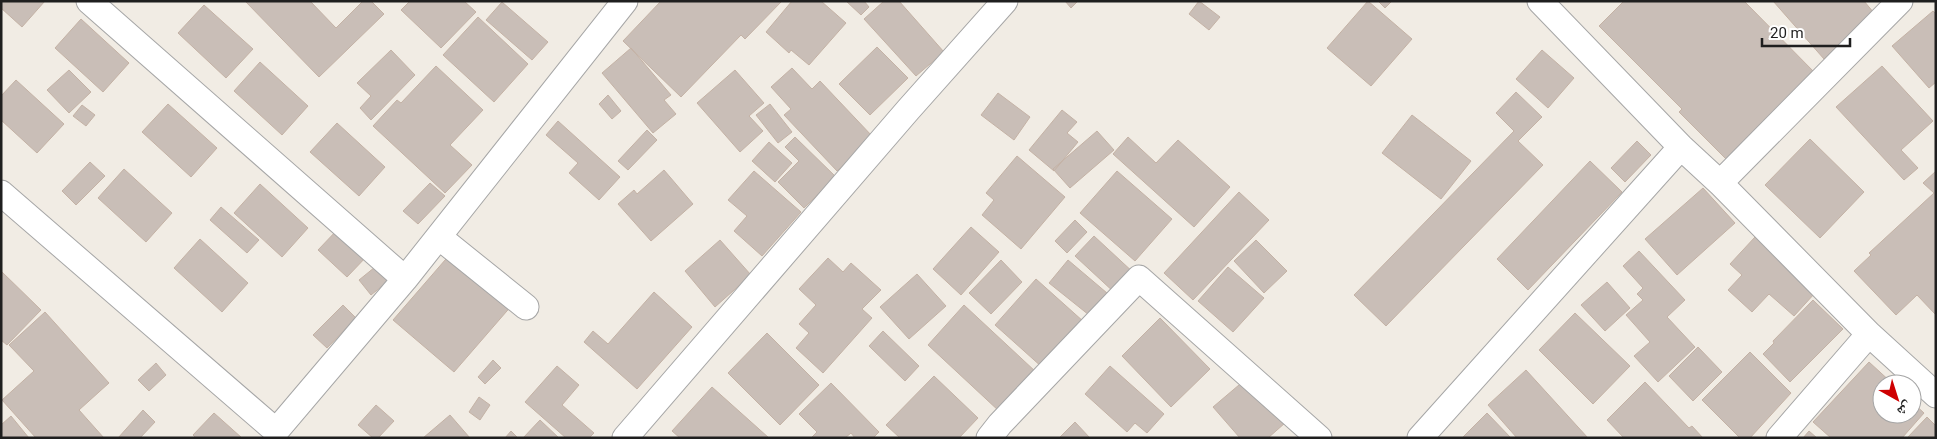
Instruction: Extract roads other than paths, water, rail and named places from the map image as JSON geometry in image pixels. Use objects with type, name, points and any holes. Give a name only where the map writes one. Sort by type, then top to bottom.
[{"type":"street","points":[[89,1],[405,280]]},
{"type":"street","points":[[1,193],[276,431],[405,280],[625,1]]},
{"type":"street","points":[[625,438],[908,110],[1005,1]]},
{"type":"street","points":[[1720,183],[1900,1]]},
{"type":"street","points":[[1554,6],[1681,147],[1720,183],[1869,334],[1936,395]]},
{"type":"street","points":[[1420,438],[1681,147]]},
{"type":"street","points":[[438,238],[526,307]]},
{"type":"street","points":[[989,438],[1000,424],[1139,278],[1319,438]]},
{"type":"street","points":[[1779,438],[1869,334]]}]
